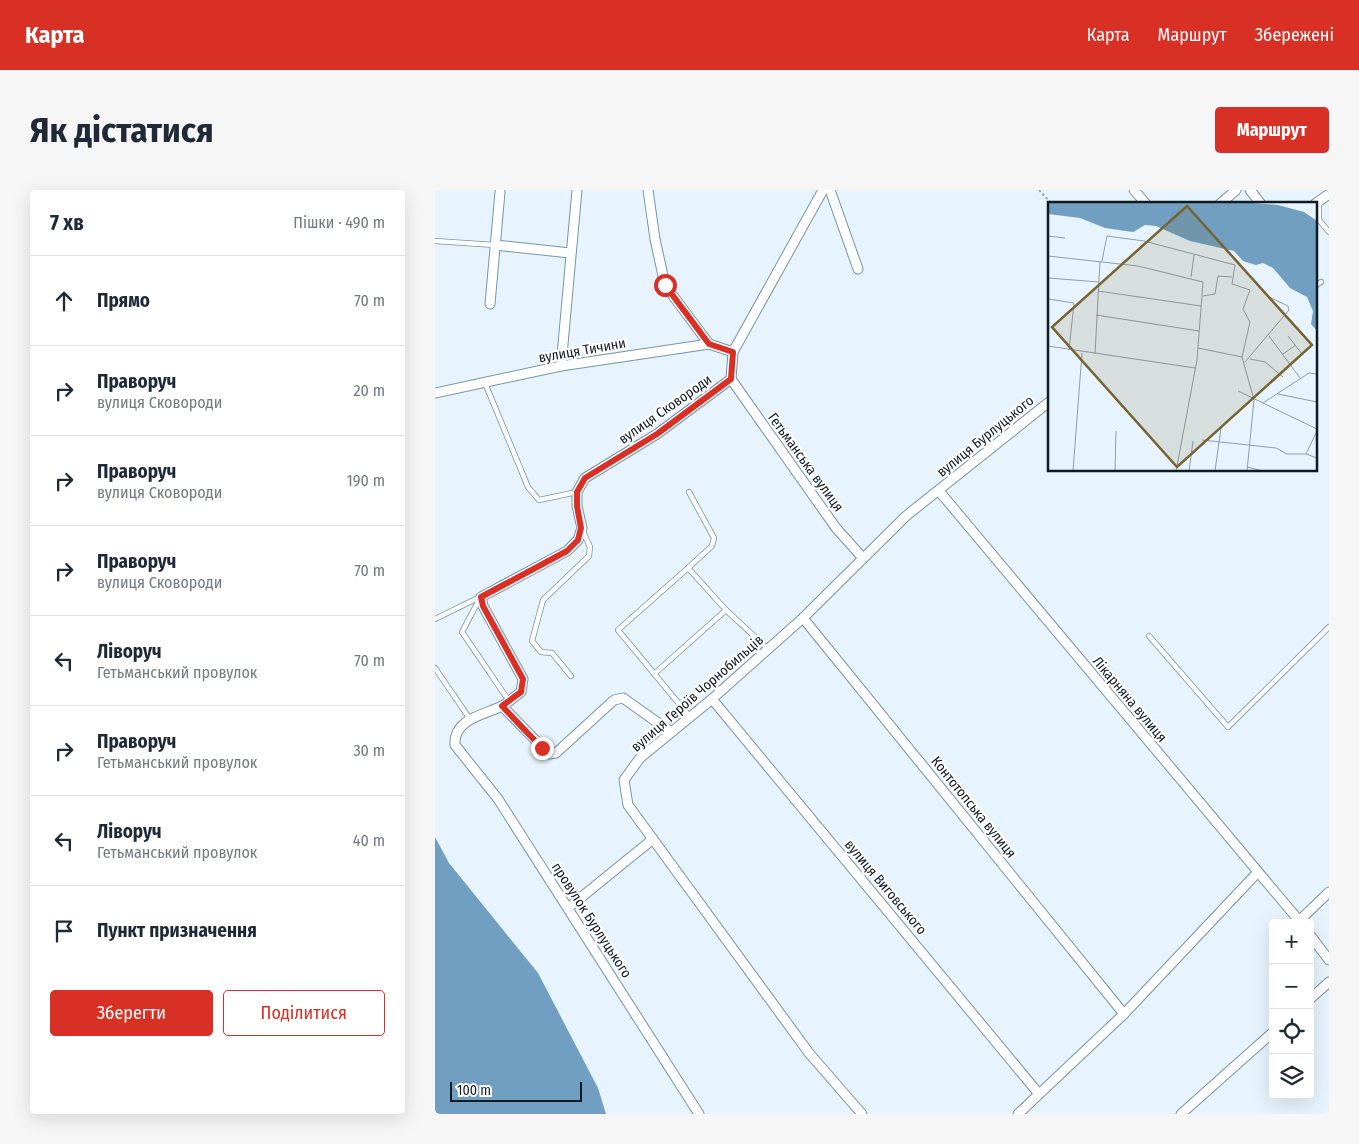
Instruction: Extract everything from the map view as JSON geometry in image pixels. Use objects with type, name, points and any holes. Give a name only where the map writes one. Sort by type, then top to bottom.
[{"type":"street","points":[[561,366],[577,190]]},
{"type":"street","points":[[648,190],[655,239],[665,285],[709,344]]},
{"type":"street","name":"вулиця Сковороди","points":[[577,492],[585,478],[657,434],[731,379],[733,352],[823,190]]},
{"type":"street","points":[[831,190],[858,269]]},
{"type":"street","points":[[1134,190],[1144,202]]},
{"type":"street","points":[[1222,202],[1236,190]]},
{"type":"street","points":[[1249,190],[1259,202]]},
{"type":"street","points":[[490,304],[500,192]]},
{"type":"street","points":[[1317,203],[1329,194]]},
{"type":"street","points":[[495,245],[570,253]]},
{"type":"street","name":"вулиця Тичини","points":[[435,393],[561,366],[709,344],[733,352]]},
{"type":"street","name":"Гетьманська вулиця","points":[[731,379],[836,528],[862,558]]},
{"type":"street","name":"вулиця Бурлуцького","points":[[939,491],[1048,403]]},
{"type":"street","name":"вулиця Героїв Чорнобильців","points":[[862,1114],[809,1053],[628,805],[624,780],[640,758],[712,699],[803,618],[906,516],[939,491]]},
{"type":"street","name":"Лікарняна вулиця","points":[[939,491],[1297,919]]},
{"type":"street","points":[[470,719],[506,703],[521,692],[523,679],[483,606],[481,597],[567,551],[578,540],[581,528],[577,506],[577,492]]},
{"type":"street","name":"Контотопська вулиця","points":[[803,618],[1124,1014]]},
{"type":"street","points":[[506,703],[549,754],[556,752],[614,700],[623,698],[671,732]]},
{"type":"street","name":"вулиця Виговського","points":[[712,699],[1039,1094]]},
{"type":"street","name":"провулок Бурлуцького","points":[[470,719],[458,731],[455,745],[497,798],[699,1114]]},
{"type":"street","points":[[568,908],[653,839]]},
{"type":"street","points":[[1018,1114],[1124,1014],[1257,873]]},
{"type":"street","points":[[1303,919],[1329,892]]},
{"type":"street","points":[[1314,940],[1329,960]]},
{"type":"street","points":[[1314,995],[1329,982]]},
{"type":"street","points":[[1181,1114],[1269,1036]]},
{"type":"lane","points":[[1317,203],[1317,222],[1329,232]]},
{"type":"lane","points":[[435,241],[495,245]]},
{"type":"lane","points":[[1317,285],[1321,282]]},
{"type":"lane","points":[[485,383],[528,487],[539,500],[577,492]]},
{"type":"lane","points":[[689,492],[714,538],[712,546],[618,630],[690,717]]},
{"type":"lane","points":[[571,676],[552,652],[541,652],[532,641],[543,600],[589,556],[590,547],[581,528]]},
{"type":"lane","points":[[688,568],[726,610],[768,649]]},
{"type":"lane","points":[[435,620],[481,597]]},
{"type":"lane","points":[[481,597],[462,632],[506,703]]},
{"type":"lane","points":[[654,674],[726,610]]},
{"type":"lane","points":[[1149,636],[1228,727],[1329,627]]},
{"type":"lane","points":[[435,668],[470,719]]},
{"type":"path","points":[[1039,190],[1049,202]]},
{"type":"water","points":[[435,837],[449,863],[538,973],[598,1088],[606,1114],[435,1114]]},
{"type":"route","points":[[542,748],[502,706],[521,692],[523,679],[483,606],[481,597],[567,551],[578,540],[581,528],[577,506],[577,492],[585,478],[657,434],[731,379],[733,352],[709,344],[665,285]]}]
